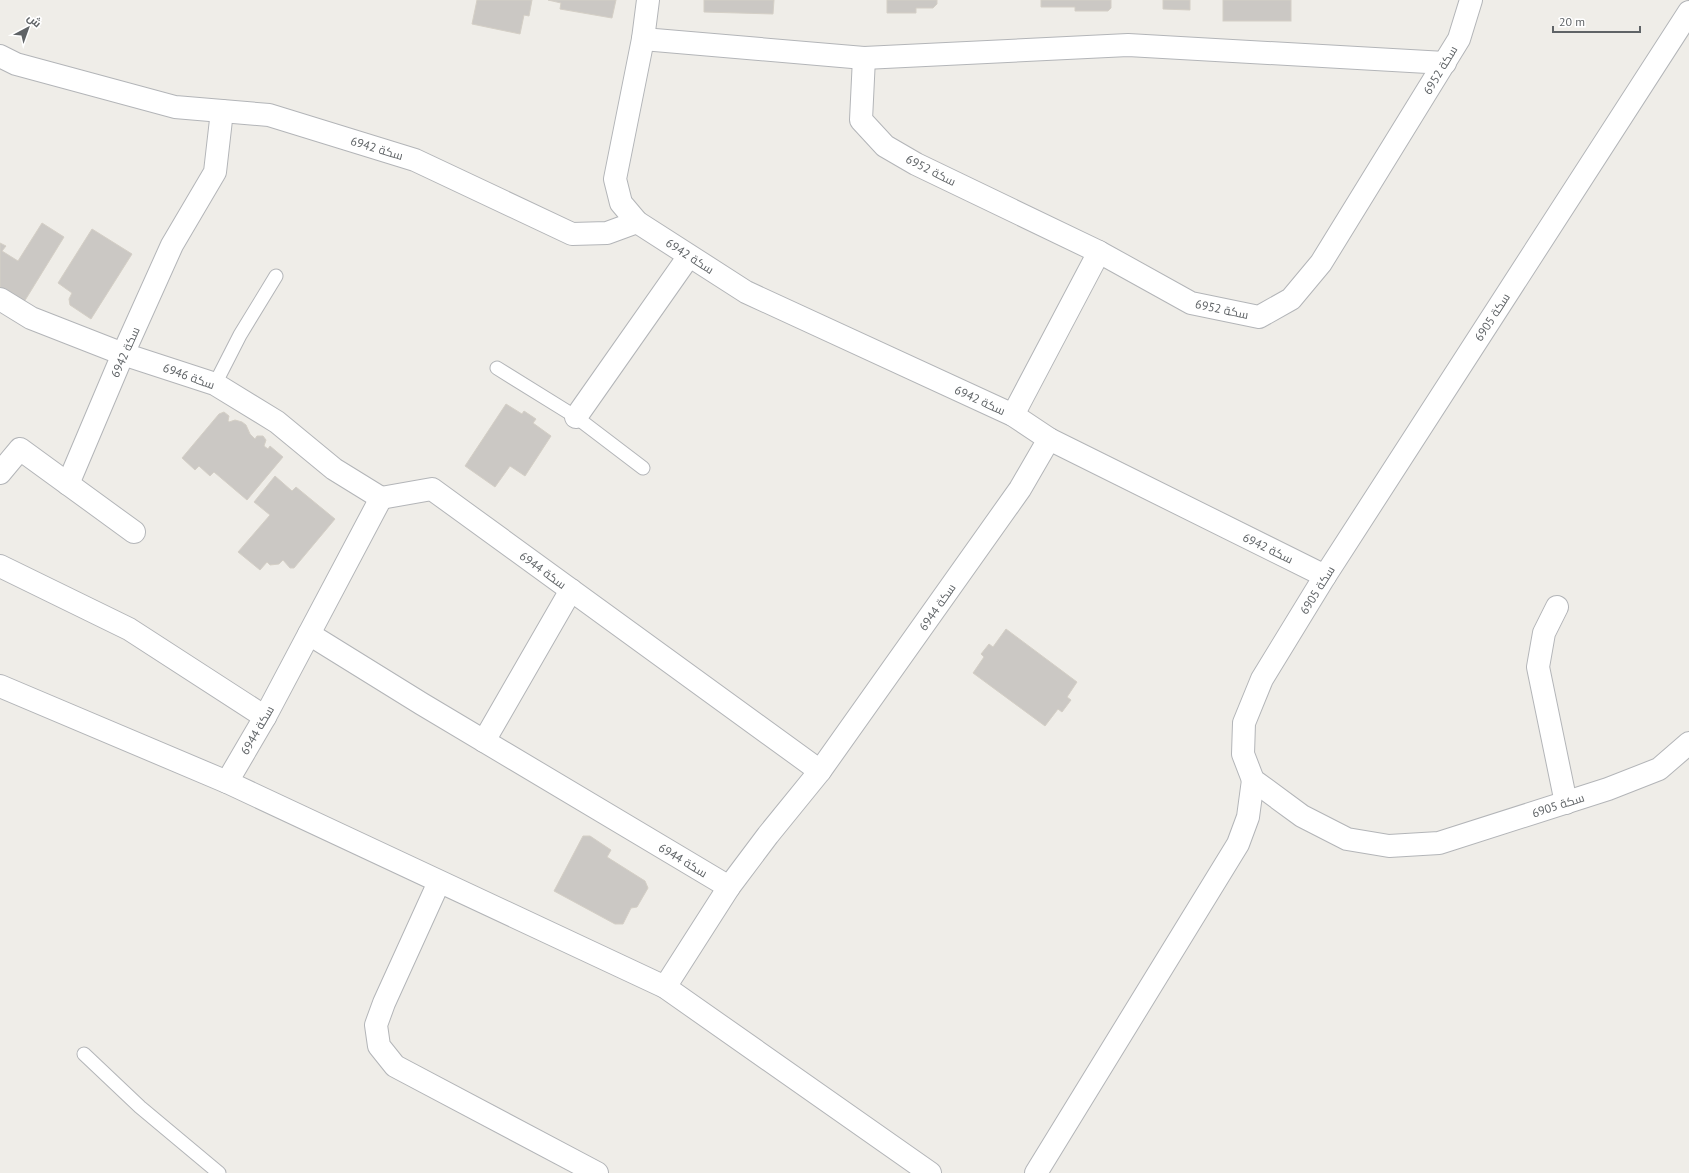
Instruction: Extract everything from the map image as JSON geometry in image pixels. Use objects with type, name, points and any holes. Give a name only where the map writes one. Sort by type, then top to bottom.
[{"type":"street","name":"سكة 6942","points":[[648,0],[643,39],[615,179],[620,203],[637,222],[746,292],[1013,415],[1049,439],[1326,576]]},
{"type":"street","name":"سكة 6952","points":[[864,58],[861,120],[885,146],[916,164],[1099,252],[1191,303],[1259,317],[1291,299],[1321,263],[1459,39],[1471,0]]},
{"type":"street","name":"سكة 6905","points":[[1689,12],[1326,576],[1262,679],[1244,723],[1243,754],[1253,780],[1302,816],[1346,839],[1389,846],[1438,843],[1608,789],[1659,769],[1689,743]]},
{"type":"street","points":[[643,39],[864,58],[1128,44],[1445,63]]},
{"type":"street","name":"سكة 6942","points":[[0,56],[16,64],[174,107],[269,114],[415,160],[572,234],[607,233],[637,222]]},
{"type":"street","name":"سكة 6942","points":[[68,484],[123,354],[172,245],[215,172],[222,111]]},
{"type":"street","points":[[1013,415],[1099,252]]},
{"type":"street","points":[[576,417],[690,256]]},
{"type":"street","name":"سكة 6946","points":[[0,299],[30,318],[123,354],[215,384],[277,422],[334,469],[381,498]]},
{"type":"street","name":"سكة 6944","points":[[665,987],[729,887],[768,835],[820,771],[1020,489],[1049,439]]},
{"type":"street","points":[[0,473],[20,449],[134,532]]},
{"type":"street","name":"سكة 6944","points":[[227,782],[265,717],[381,498],[432,489],[820,771]]},
{"type":"street","points":[[0,566],[129,629],[265,717]]},
{"type":"street","points":[[484,741],[571,590]]},
{"type":"street","points":[[1557,607],[1544,633],[1538,667],[1566,803]]},
{"type":"street","name":"سكة 6944","points":[[309,634],[484,741],[729,887]]},
{"type":"street","points":[[0,686],[227,782],[665,987],[930,1173]]},
{"type":"street","points":[[1036,1173],[1238,844],[1248,817],[1253,780]]},
{"type":"street","points":[[439,882],[384,1002],[376,1025],[379,1046],[395,1066],[597,1173]]},
{"type":"lane","points":[[215,384],[240,335],[276,276]]},
{"type":"lane","points":[[497,368],[576,417],[643,468]]},
{"type":"lane","points":[[84,1054],[140,1107],[219,1173]]},
{"type":"building","points":[[477,0],[532,0],[529,16],[524,15],[520,34],[472,24]]},
{"type":"building","points":[[548,0],[616,0],[612,18],[560,9],[561,3]]},
{"type":"building","points":[[704,0],[774,0],[773,14],[704,12]]},
{"type":"building","points":[[887,0],[937,0],[937,4],[933,8],[916,8],[916,13],[887,13]]},
{"type":"building","points":[[1041,0],[1111,0],[1111,8],[1108,11],[1075,11],[1075,7],[1041,7]]},
{"type":"building","points":[[1163,0],[1190,0],[1190,10],[1163,9]]},
{"type":"building","points":[[1223,0],[1291,0],[1291,21],[1223,21]]},
{"type":"building","points":[[42,223],[64,237],[24,302],[0,287],[0,243],[6,246],[2,251],[18,261]]},
{"type":"building","points":[[92,229],[132,254],[91,319],[70,305],[69,299],[72,293],[58,283]]},
{"type":"building","points":[[506,404],[522,414],[524,411],[536,419],[533,423],[551,436],[525,476],[510,466],[495,487],[465,466]]},
{"type":"building","points":[[224,412],[229,416],[229,422],[235,420],[242,422],[246,425],[250,434],[255,439],[257,436],[263,436],[266,440],[264,446],[268,449],[270,446],[283,457],[247,500],[214,472],[210,476],[199,466],[195,470],[182,458],[219,414]]},
{"type":"building","points":[[275,476],[292,491],[296,487],[335,519],[294,568],[290,568],[283,560],[279,564],[270,565],[267,562],[260,570],[238,552],[270,515],[254,502]]},
{"type":"building","points":[[1006,629],[1077,682],[1067,697],[1071,700],[1062,712],[1058,709],[1045,726],[973,673],[984,657],[981,654],[989,644],[993,647]]},
{"type":"building","points":[[583,836],[590,836],[611,850],[607,857],[645,881],[648,888],[637,907],[631,908],[623,924],[615,924],[554,891]]}]
